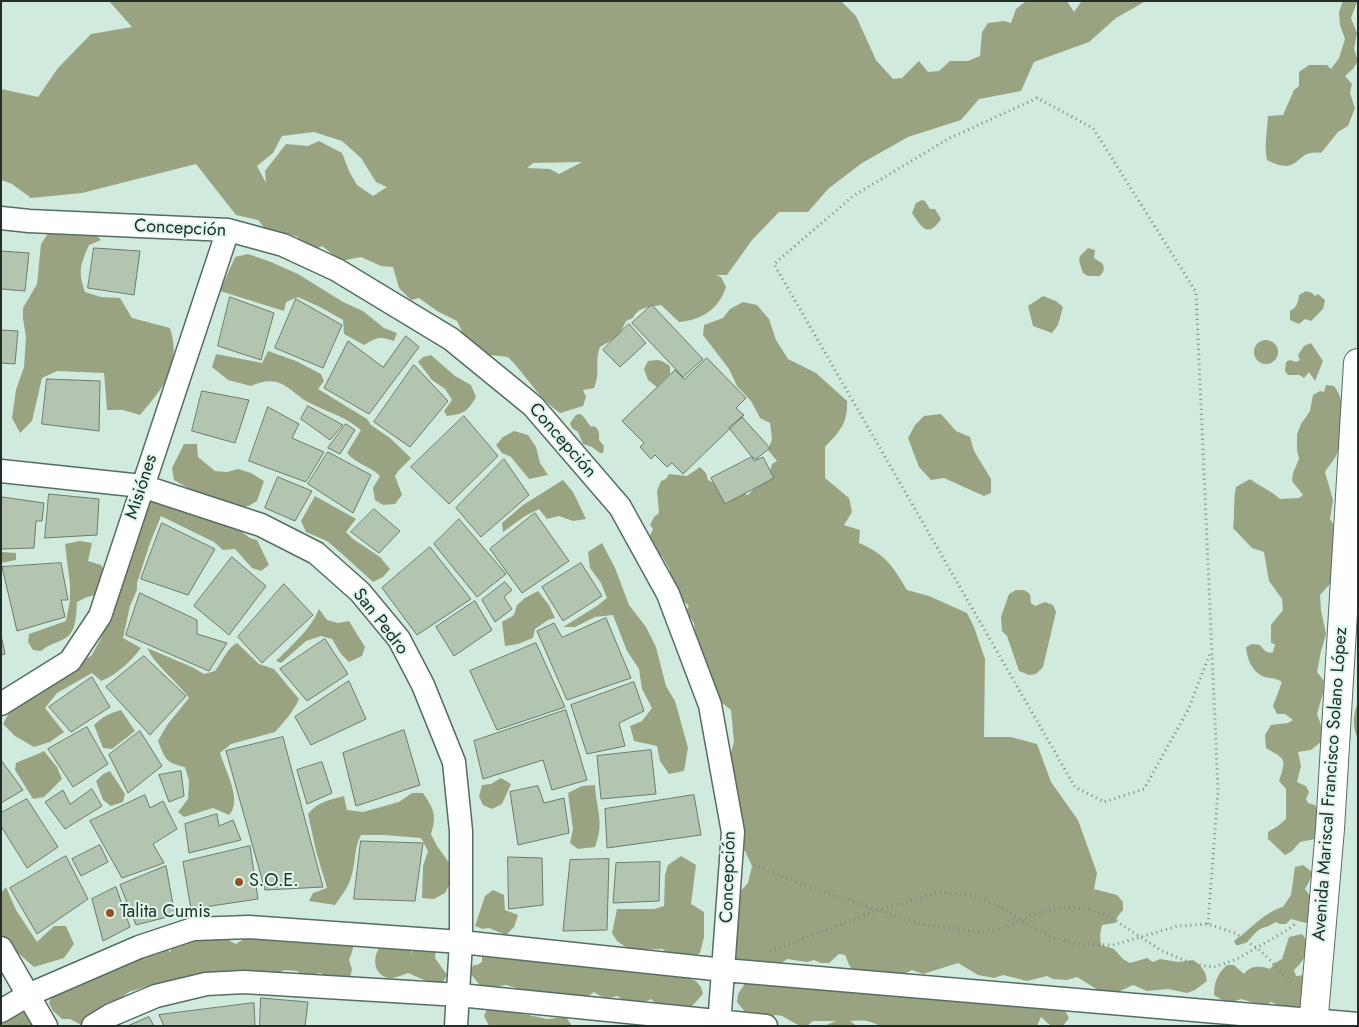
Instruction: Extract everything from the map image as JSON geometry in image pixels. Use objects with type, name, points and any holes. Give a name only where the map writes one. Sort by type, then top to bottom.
[{"type":"main road","name":"Avenida Mariscal Francisco Solano López","points":[[1314,1017],[1330,829],[1358,363]]},
{"type":"street","name":"Concepción","points":[[1,218],[29,221],[228,230],[283,245],[337,270],[451,339],[533,406],[620,507],[668,594],[710,706],[733,832],[720,1024]]},
{"type":"street","name":"Misiónes","points":[[1,704],[70,661],[100,616],[228,230]]},
{"type":"street","name":"San Pedro","points":[[1,471],[142,486],[261,525],[316,552],[360,592],[399,640],[423,685],[454,762],[461,831],[461,942],[456,1026]]},
{"type":"street","points":[[1,1011],[28,995],[139,947],[193,929],[249,927],[461,942],[724,970],[1314,1017],[1358,1024]]},
{"type":"street","points":[[1,948],[46,1026]]},
{"type":"street","points":[[93,1026],[111,1015],[156,996],[206,984],[244,982],[459,995],[720,1024],[766,1026]]},
{"type":"path","points":[[1208,924],[1218,790],[1210,651],[1196,292],[1093,128],[1037,98],[948,139],[853,196],[774,264],[1076,787],[1104,802],[1144,789],[1188,710],[1210,651]]},
{"type":"path","points":[[732,856],[809,888],[920,924],[977,932],[1001,929],[1031,915],[1062,908],[1085,909],[1107,915],[1162,951],[1193,964],[1214,967],[1237,959],[1289,929],[1296,922]]},
{"type":"path","points":[[769,951],[879,910],[939,892],[973,896],[1000,906],[1021,921],[1050,936],[1075,944],[1113,945],[1178,926],[1208,924],[1234,933],[1266,956],[1314,1017]]},
{"type":"green space","points":[[109,1],[841,1],[856,16],[876,60],[893,79],[902,78],[919,61],[928,72],[939,71],[950,61],[968,61],[980,56],[982,32],[988,23],[1004,21],[1011,23],[1016,9],[1026,1],[1067,1],[1074,12],[1081,2],[1146,1],[1116,18],[1089,42],[1034,62],[1021,91],[979,99],[961,120],[908,137],[862,163],[828,189],[808,212],[779,212],[752,240],[727,275],[716,275],[721,277],[726,287],[719,301],[709,312],[695,319],[679,322],[661,305],[645,308],[635,314],[633,318],[626,321],[621,332],[614,339],[600,347],[596,382],[594,388],[583,390],[586,397],[583,406],[560,413],[539,394],[508,357],[490,355],[480,347],[467,342],[457,321],[437,311],[419,298],[411,300],[399,288],[393,267],[381,266],[361,257],[341,261],[322,246],[316,249],[299,243],[298,237],[288,234],[271,236],[258,220],[236,215],[196,164],[82,193],[31,198],[12,184],[1,180],[1,89],[38,97],[58,68],[91,34],[132,27]],"holes":[[[314,132],[342,141],[361,158],[376,182],[387,187],[373,196],[357,185],[342,153],[319,141],[308,146],[286,144],[265,171],[266,183],[257,166],[273,153],[282,136]],[[582,162],[559,174],[550,169],[527,168],[533,163]]]},
{"type":"green space","points":[[1343,1],[1357,2],[1351,18],[1357,33],[1354,49],[1358,61],[1345,76],[1352,84],[1350,93],[1355,108],[1348,126],[1338,132],[1321,153],[1306,155],[1292,165],[1278,165],[1267,160],[1268,116],[1283,115],[1294,90],[1299,86],[1299,72],[1309,65],[1327,65],[1331,69],[1339,58],[1345,39],[1340,25],[1339,12]]},
{"type":"green space","points":[[922,200],[925,201],[930,209],[935,209],[941,219],[928,230],[918,223],[912,213],[916,203]]},
{"type":"green space","points":[[56,229],[92,231],[101,240],[89,245],[82,264],[81,279],[85,292],[101,297],[120,298],[132,318],[170,328],[174,354],[172,365],[163,386],[140,415],[123,410],[107,410],[104,373],[57,371],[42,378],[32,421],[20,433],[12,418],[16,390],[24,367],[26,337],[23,308],[37,284],[41,244],[47,235]]},
{"type":"green space","points":[[1088,248],[1095,250],[1094,258],[1103,264],[1104,270],[1100,276],[1088,276],[1083,273],[1079,261],[1080,256]]},
{"type":"green space","points":[[248,254],[298,274],[343,302],[363,311],[384,328],[397,333],[394,341],[379,338],[364,345],[344,334],[343,320],[298,297],[286,302],[284,311],[220,291],[235,257]]},
{"type":"green space","points":[[1306,291],[1315,296],[1318,294],[1325,300],[1323,309],[1311,321],[1305,319],[1299,324],[1290,320],[1290,311],[1297,304],[1299,295]]},
{"type":"green space","points":[[1043,296],[1056,301],[1063,307],[1058,325],[1052,333],[1033,326],[1028,306]]},
{"type":"green space","points":[[743,302],[757,305],[769,319],[776,340],[788,359],[816,373],[847,401],[846,415],[842,426],[825,447],[825,478],[849,498],[852,512],[844,525],[860,530],[859,543],[882,556],[907,590],[929,596],[967,613],[985,659],[984,737],[1011,737],[1037,744],[1051,782],[1078,820],[1097,873],[1094,889],[1117,895],[1123,902],[1123,910],[1115,923],[1102,925],[1101,945],[1114,949],[1123,959],[1130,963],[1147,958],[1153,962],[1160,959],[1178,962],[1193,960],[1203,969],[1207,981],[1195,990],[1187,993],[1168,989],[1147,991],[1133,985],[1116,993],[1106,995],[1077,977],[1067,980],[1053,979],[1047,976],[1027,981],[1003,975],[994,978],[978,975],[958,963],[923,974],[912,970],[903,977],[864,975],[850,967],[845,955],[839,954],[829,963],[821,963],[814,960],[807,962],[787,959],[781,963],[766,966],[758,966],[726,958],[738,894],[748,883],[752,866],[745,851],[740,848],[738,793],[732,788],[729,759],[734,742],[731,710],[715,700],[701,659],[703,653],[695,633],[694,623],[686,611],[689,606],[673,589],[669,582],[669,568],[662,556],[654,553],[649,538],[653,529],[650,525],[654,517],[659,513],[657,491],[661,481],[666,479],[669,474],[687,476],[700,467],[706,473],[708,480],[748,495],[770,471],[772,464],[777,461],[768,450],[772,439],[770,423],[760,418],[751,401],[737,386],[729,369],[703,335],[704,325],[723,318],[730,309]]},
{"type":"green space","points":[[1261,340],[1271,340],[1278,347],[1278,357],[1271,364],[1261,364],[1254,357],[1254,347]]},
{"type":"green space","points":[[1311,343],[1323,361],[1315,381],[1309,372],[1304,378],[1300,375],[1288,375],[1285,371],[1286,362],[1300,360],[1298,355],[1304,346]]},
{"type":"green space","points":[[268,351],[296,361],[321,374],[324,381],[318,389],[367,419],[371,425],[390,438],[411,458],[395,476],[402,495],[395,504],[383,505],[375,500],[373,488],[380,476],[347,453],[361,430],[355,425],[306,401],[289,388],[277,382],[267,381],[251,386],[228,380],[212,367],[216,354],[262,363]]},
{"type":"green space","points":[[431,355],[455,376],[471,385],[476,397],[464,411],[447,416],[444,411],[452,400],[445,389],[432,380],[418,362],[423,357]]},
{"type":"green space","points":[[657,360],[670,366],[670,374],[657,387],[648,380],[644,369],[648,361]]},
{"type":"green space","points":[[1326,385],[1334,386],[1341,401],[1343,411],[1343,430],[1339,448],[1325,472],[1333,500],[1330,519],[1337,530],[1347,565],[1320,595],[1326,634],[1317,672],[1324,681],[1323,693],[1317,714],[1321,725],[1322,741],[1311,750],[1298,752],[1301,766],[1297,782],[1306,786],[1309,792],[1306,799],[1308,803],[1315,805],[1317,809],[1319,826],[1315,839],[1300,842],[1292,851],[1285,855],[1268,839],[1268,832],[1286,819],[1286,789],[1279,781],[1283,760],[1266,748],[1265,735],[1271,725],[1288,723],[1293,720],[1285,714],[1277,714],[1273,706],[1282,682],[1258,673],[1252,667],[1246,647],[1252,644],[1260,645],[1267,652],[1273,652],[1275,644],[1271,643],[1271,625],[1283,610],[1282,599],[1269,581],[1264,552],[1252,548],[1233,528],[1235,497],[1236,487],[1250,479],[1280,499],[1299,498],[1303,495],[1292,481],[1299,459],[1297,434],[1310,411],[1313,395],[1320,391],[1324,392]]},
{"type":"green space","points":[[580,414],[599,432],[599,440],[604,446],[603,453],[583,444],[578,432],[572,428],[570,423],[576,415]]},
{"type":"green space","points":[[941,414],[956,431],[970,437],[974,451],[991,479],[991,493],[984,496],[944,478],[931,480],[919,467],[908,438],[915,425],[924,416]]},
{"type":"green space","points":[[514,431],[528,435],[536,447],[540,463],[548,475],[529,479],[511,457],[502,453],[496,445],[503,437]]},
{"type":"green space","points":[[184,444],[197,444],[198,457],[215,471],[227,472],[238,469],[251,473],[264,481],[257,501],[249,506],[239,508],[224,505],[174,480],[172,468]]},
{"type":"green space","points":[[563,480],[573,492],[586,519],[573,521],[559,516],[547,519],[539,509],[525,516],[503,532],[502,523],[523,505]]},
{"type":"green space","points":[[150,495],[238,529],[250,538],[257,540],[269,565],[261,571],[252,568],[235,549],[223,550],[214,542],[161,516],[137,583],[137,590],[130,606],[123,638],[141,648],[123,668],[107,678],[101,681],[92,673],[57,693],[45,708],[64,732],[50,742],[34,747],[15,736],[3,724],[11,709],[92,655],[101,638]]},
{"type":"green space","points":[[315,496],[356,519],[346,532],[380,557],[390,569],[383,577],[373,582],[327,541],[306,532],[301,521]]},
{"type":"green space","points":[[80,541],[92,543],[88,561],[101,565],[108,578],[100,594],[77,602],[75,624],[71,634],[41,651],[33,650],[28,642],[29,634],[66,621],[70,600],[70,585],[65,544]]},
{"type":"green space","points":[[602,543],[615,568],[629,605],[646,627],[656,647],[666,686],[675,701],[688,748],[684,771],[669,774],[660,761],[657,746],[634,741],[630,726],[642,721],[652,708],[642,689],[639,669],[627,651],[613,615],[595,617],[575,627],[563,627],[607,598],[601,583],[590,568],[588,552]]},
{"type":"green space","points":[[1,552],[16,553],[16,560],[1,563]]},
{"type":"green space","points":[[1016,590],[1024,590],[1030,594],[1031,603],[1035,606],[1045,602],[1053,605],[1056,612],[1043,667],[1036,674],[1029,675],[1019,671],[1007,636],[1002,631],[1001,617],[1009,594]]},
{"type":"green space","points":[[538,591],[549,605],[555,618],[548,620],[535,629],[533,638],[518,644],[505,646],[502,622],[514,615],[517,605],[525,598]]},
{"type":"green space","points":[[319,609],[327,620],[338,623],[349,621],[365,647],[362,656],[349,662],[341,654],[332,639],[321,636],[306,641],[281,663],[276,661],[306,630]]},
{"type":"green space","points":[[237,643],[259,664],[274,669],[299,699],[292,712],[275,732],[231,744],[220,753],[234,794],[233,809],[229,815],[213,808],[184,817],[178,812],[188,799],[189,781],[185,767],[173,764],[167,759],[158,741],[167,725],[189,698],[156,662],[147,648],[204,674],[215,671],[227,652]]},
{"type":"green space","points":[[1358,702],[1358,739],[1354,721]]},
{"type":"green space","points":[[121,710],[135,731],[112,749],[103,748],[94,725],[113,712]]},
{"type":"green space","points":[[44,751],[57,767],[62,779],[44,797],[33,799],[15,770],[16,763]]},
{"type":"green space","points":[[110,771],[125,794],[123,802],[111,806],[103,800],[96,781],[103,774]]},
{"type":"green space","points":[[501,778],[511,784],[502,804],[492,809],[483,805],[479,796],[482,785],[491,784]]},
{"type":"green space","points":[[595,785],[600,823],[598,838],[595,847],[578,849],[570,843],[573,829],[568,793],[582,786]]},
{"type":"green space","points":[[412,793],[423,793],[432,808],[434,822],[431,834],[450,864],[452,880],[445,893],[434,899],[422,898],[423,866],[428,851],[421,838],[361,835],[357,845],[351,878],[335,905],[309,901],[313,893],[327,888],[308,814],[324,802],[344,796],[347,810],[363,812],[399,802]]},
{"type":"green space","points":[[681,856],[696,865],[691,904],[704,912],[704,937],[700,953],[684,962],[671,957],[663,949],[630,950],[617,941],[612,933],[617,909],[654,909],[664,906],[665,875],[668,865]]},
{"type":"green space","points":[[1303,865],[1312,872],[1305,889],[1312,899],[1311,919],[1306,923],[1291,919],[1286,924],[1276,922],[1260,929],[1241,945],[1236,945],[1234,941],[1257,922],[1276,909],[1283,907],[1291,895],[1295,867]]},
{"type":"green space","points":[[6,887],[16,910],[37,942],[54,926],[66,926],[74,944],[64,958],[34,967],[9,945],[1,934],[1,893]]},
{"type":"green space","points":[[493,890],[504,895],[505,910],[518,915],[514,927],[506,935],[489,928],[483,929],[475,926],[485,896]]},
{"type":"green space","points":[[334,921],[347,927],[353,936],[352,953],[349,960],[352,969],[350,978],[326,981],[321,973],[304,976],[297,971],[285,970],[271,976],[217,972],[161,988],[154,984],[129,992],[83,1026],[70,1019],[62,1019],[53,1011],[49,1003],[53,993],[121,943],[160,943],[170,952],[177,940],[226,931],[230,941],[236,944],[244,939],[247,932]]},
{"type":"green space","points":[[483,933],[602,970],[609,967],[644,973],[662,969],[696,981],[701,987],[703,994],[692,1006],[670,1007],[660,1005],[651,999],[634,1002],[617,996],[600,996],[594,992],[587,997],[526,997],[523,990],[506,985],[488,988],[479,984],[470,973],[470,969],[474,965],[482,962],[477,937]]},
{"type":"green space","points":[[1302,934],[1307,943],[1306,953],[1294,970],[1296,976],[1305,975],[1303,1008],[1280,1007],[1271,1002],[1265,1006],[1241,999],[1229,1003],[1214,995],[1217,979],[1227,965],[1234,965],[1244,974],[1256,967],[1270,969],[1282,959],[1289,937]]},
{"type":"green space","points":[[382,944],[412,950],[411,954],[417,945],[436,946],[435,958],[447,975],[443,982],[431,983],[408,973],[393,978],[382,976],[376,968],[375,958]]},
{"type":"green space","points":[[748,979],[1059,1000],[1069,1018],[1063,1026],[1051,1026],[1041,1017],[1037,1026],[879,1026],[869,1022],[850,1021],[857,1026],[824,1026],[836,1021],[813,1021],[807,1026],[800,1026],[782,1016],[776,1015],[759,1020],[745,1012],[737,1002],[738,994]]},
{"type":"green space","points":[[17,998],[40,1026],[1,1026],[1,1007]]},
{"type":"green space","points":[[487,1009],[505,1010],[547,1019],[566,1017],[572,1026],[489,1026],[484,1016]]},
{"type":"building","points":[[94,248],[140,251],[134,295],[88,288]]},
{"type":"building","points":[[1,251],[29,253],[25,291],[1,289]]},
{"type":"building","points":[[230,297],[274,313],[261,360],[218,346]]},
{"type":"building","points":[[296,299],[342,325],[323,368],[275,348]]},
{"type":"building","points":[[652,305],[703,359],[683,377],[632,323]]},
{"type":"building","points":[[629,324],[646,343],[620,367],[603,350]]},
{"type":"building","points":[[1,330],[18,331],[15,364],[1,363]]},
{"type":"building","points":[[406,336],[419,347],[369,414],[324,388],[348,341],[383,367]]},
{"type":"building","points":[[707,358],[746,398],[736,408],[744,415],[683,474],[672,463],[667,467],[655,455],[651,459],[640,447],[644,443],[622,421],[675,370],[684,379]]},
{"type":"building","points":[[414,365],[448,401],[410,447],[374,422]]},
{"type":"building","points":[[47,379],[100,381],[99,431],[42,424]]},
{"type":"building","points":[[202,391],[249,400],[235,443],[192,431]]},
{"type":"building","points":[[308,406],[343,425],[330,440],[301,419]]},
{"type":"building","points":[[268,407],[299,424],[292,438],[324,452],[306,482],[249,461]]},
{"type":"building","points":[[464,416],[498,456],[449,504],[411,467]]},
{"type":"building","points":[[742,417],[770,448],[756,459],[752,457],[729,428]]},
{"type":"building","points":[[346,424],[355,430],[340,454],[328,448]]},
{"type":"building","points":[[328,452],[371,475],[353,513],[308,484]]},
{"type":"building","points":[[752,457],[754,461],[763,457],[774,478],[725,504],[711,478]]},
{"type":"building","points":[[504,459],[529,495],[481,537],[456,508]]},
{"type":"building","points":[[278,477],[312,491],[295,521],[265,508]]},
{"type":"building","points":[[49,494],[99,499],[97,535],[45,538]]},
{"type":"building","points":[[2,497],[44,503],[42,521],[36,521],[34,548],[1,549]]},
{"type":"building","points":[[374,509],[400,531],[379,553],[351,532]]},
{"type":"building","points":[[535,513],[569,561],[522,593],[490,549]]},
{"type":"building","points":[[459,519],[506,574],[477,597],[434,544]]},
{"type":"building","points":[[162,523],[215,549],[188,595],[141,579]]},
{"type":"building","points":[[430,547],[471,599],[417,635],[382,588]]},
{"type":"building","points":[[232,557],[266,586],[229,635],[194,606]]},
{"type":"building","points":[[61,563],[68,600],[61,600],[65,617],[17,631],[2,567]]},
{"type":"building","points":[[581,563],[602,596],[563,621],[542,587]]},
{"type":"building","points":[[505,582],[512,590],[504,597],[512,609],[495,622],[482,600]]},
{"type":"building","points":[[284,584],[313,615],[262,663],[238,637]]},
{"type":"building","points":[[140,593],[197,620],[197,634],[227,643],[209,671],[126,635]]},
{"type":"building","points":[[475,601],[492,630],[454,656],[436,627]]},
{"type":"building","points":[[606,618],[631,678],[567,700],[537,631],[554,623],[562,637]]},
{"type":"building","points":[[1,635],[5,654],[1,655]]},
{"type":"building","points":[[325,639],[348,674],[307,701],[280,669]]},
{"type":"building","points":[[536,643],[565,707],[497,730],[470,671]]},
{"type":"building","points":[[144,656],[186,696],[150,735],[106,687]]},
{"type":"building","points":[[92,677],[110,707],[71,732],[49,707]]},
{"type":"building","points":[[349,681],[366,719],[311,745],[295,717]]},
{"type":"building","points":[[634,682],[644,711],[619,723],[625,746],[587,754],[571,705]]},
{"type":"building","points":[[566,710],[587,780],[552,790],[543,760],[483,779],[474,741]]},
{"type":"building","points":[[87,727],[108,764],[73,787],[48,749]]},
{"type":"building","points":[[404,730],[420,785],[356,806],[343,753]]},
{"type":"building","points":[[140,731],[162,766],[128,793],[109,755]]},
{"type":"building","points":[[283,737],[323,887],[265,890],[226,751]]},
{"type":"building","points":[[651,750],[656,794],[601,799],[597,756]]},
{"type":"building","points":[[1,760],[23,790],[1,803]]},
{"type":"building","points":[[322,762],[332,793],[307,804],[297,770]]},
{"type":"building","points":[[181,771],[184,796],[169,802],[159,775]]},
{"type":"building","points":[[538,786],[544,803],[564,798],[569,833],[518,845],[510,792]]},
{"type":"building","points":[[92,789],[102,806],[65,829],[45,802],[63,790],[70,804]]},
{"type":"building","points":[[145,795],[150,808],[163,801],[177,829],[153,844],[164,863],[122,878],[90,821]]},
{"type":"building","points":[[694,795],[701,835],[607,848],[605,809]]},
{"type":"building","points":[[27,799],[58,847],[27,868],[1,826],[1,813]]},
{"type":"building","points":[[217,814],[219,826],[233,820],[241,840],[189,853],[185,824]]},
{"type":"building","points":[[361,841],[423,843],[415,901],[354,899]]},
{"type":"building","points":[[100,845],[108,862],[81,876],[72,859]]},
{"type":"building","points":[[250,846],[258,899],[191,909],[183,862]]},
{"type":"building","points":[[66,856],[88,899],[37,934],[10,888]]},
{"type":"building","points":[[508,857],[542,858],[543,905],[509,909]]},
{"type":"building","points":[[609,859],[607,930],[563,931],[570,860]]},
{"type":"building","points":[[660,862],[659,901],[613,903],[616,863]]},
{"type":"building","points":[[166,866],[175,915],[136,925],[120,885]]},
{"type":"building","name":"Talita Cumis","points":[[116,887],[130,927],[103,941],[92,899]]},
{"type":"building","points":[[261,998],[308,1002],[305,1026],[260,1026]]},
{"type":"building","points":[[254,1003],[255,1026],[164,1026],[159,1015]]},
{"type":"building","points":[[149,1017],[154,1026],[128,1026]]},
{"type":"place","name":"S.O.E.","points":[[239,882]]},
{"type":"place","name":"Talita Cumis","points":[[110,913]]}]
